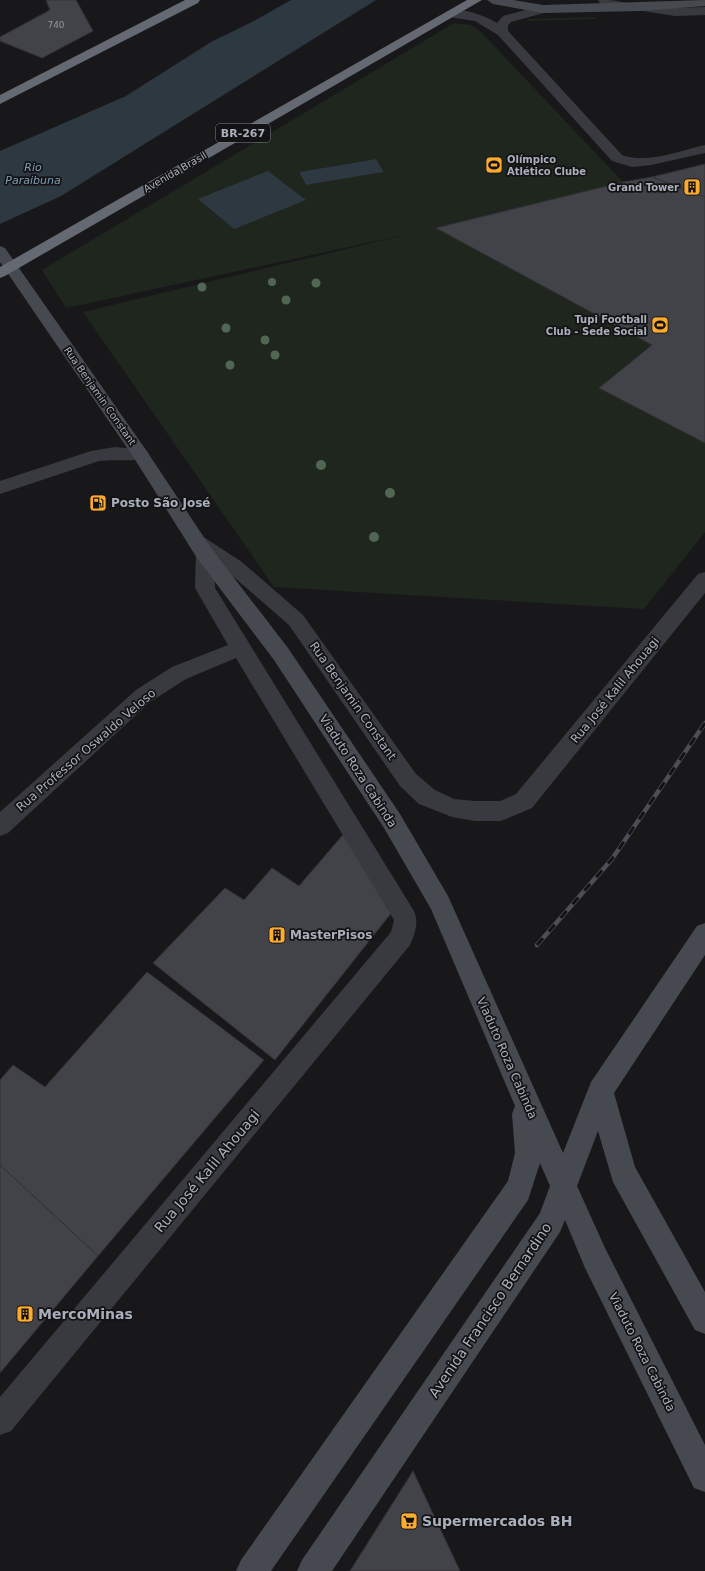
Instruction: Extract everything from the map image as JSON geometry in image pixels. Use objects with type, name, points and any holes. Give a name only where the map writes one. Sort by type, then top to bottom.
[{"type":"highway","points":[[0,100],[194,0]]},
{"type":"highway","name":"Avenida Brasil","points":[[5,269],[476,0]]},
{"type":"main road","points":[[493,0],[543,10],[641,7],[705,2]]},
{"type":"main road","name":"Rua Benjamin Constant","points":[[0,251],[5,269],[140,454],[201,548],[281,654]]},
{"type":"main road","name":"Viaduto Roza Cabinda","points":[[281,654],[392,821],[440,903],[595,1258],[705,1477]]},
{"type":"main road","name":"Avenida Francisco Bernardino","points":[[313,1571],[550,1222],[600,1091],[705,934]]},
{"type":"main road","points":[[600,1091],[623,1172],[701,1311]]},
{"type":"main road","points":[[252,1571],[518,1190],[525,1172],[529,1151],[522,1093]]},
{"type":"street","points":[[604,0],[626,7]]},
{"type":"street","points":[[641,7],[675,12],[705,11]]},
{"type":"street","points":[[502,32],[502,25],[507,19],[543,10]]},
{"type":"street","points":[[453,14],[465,14],[487,20],[502,32],[617,158],[632,163],[651,161],[705,149]]},
{"type":"street","points":[[0,488],[97,455],[115,453],[140,454]]},
{"type":"street","points":[[201,548],[205,588],[240,648]]},
{"type":"street","name":"Rua Benjamin Constant","points":[[201,548],[235,567],[296,620],[408,780],[427,797],[452,808],[475,811],[501,811],[524,801]]},
{"type":"street","name":"Rua José Kalil Ahouagi","points":[[524,801],[705,579]]},
{"type":"street","name":"Rua Professor Oswaldo Veloso","points":[[0,826],[143,696],[179,673],[240,648]]},
{"type":"street","name":"Rua José Kalil Ahouagi","points":[[0,1420],[402,937],[406,918],[240,648]]},
{"type":"shaded area","points":[[596,17],[597,19],[528,21],[528,19]]},
{"type":"shaded area","points":[[454,23],[471,25],[480,31],[623,182],[437,228],[652,345],[599,388],[705,443],[705,532],[644,609],[274,587],[83,312],[409,234],[66,308],[42,270]],"holes":[[[376,159],[384,172],[306,185],[299,172]]]},
{"type":"water","name":"Rio Paraibuna","points":[[291,0],[376,0],[61,196],[0,224],[0,151],[126,96],[211,42],[254,21]]},
{"type":"water","points":[[376,159],[384,172],[306,185],[299,172]]},
{"type":"water","points":[[268,171],[306,200],[234,229],[198,199]]},
{"type":"building","points":[[46,0],[76,0],[93,31],[42,58],[0,41],[0,37],[50,10]]},
{"type":"building","name":"Grand Tower","points":[[705,164],[705,197],[652,177]]},
{"type":"building","name":"Tupi Football Club - Sede Social","points":[[652,177],[705,197],[705,443],[599,388],[652,345],[436,228],[623,182]]},
{"type":"building","name":"MasterPisos","points":[[347,830],[396,907],[275,1060],[153,963],[225,888],[244,900],[272,868],[299,886]]},
{"type":"building","points":[[147,972],[264,1060],[98,1256],[0,1165],[0,1080],[13,1065],[45,1087]]},
{"type":"building","name":"MercoMinas","points":[[0,1165],[98,1256],[0,1373]]},
{"type":"building","name":"Supermercados BH","points":[[413,1471],[460,1571],[350,1571]]},
{"type":"railway","points":[[537,945],[612,859],[705,723]]},
{"type":"place","name":"Olímpico Atlético Clube","points":[[494,165]]},
{"type":"place","name":"Grand Tower","points":[[692,187]]},
{"type":"place","name":"Tupi Football Club - Sede Social","points":[[660,325]]},
{"type":"place","name":"Posto São José","points":[[98,503]]},
{"type":"place","name":"MasterPisos","points":[[277,935]]},
{"type":"place","name":"MercoMinas","points":[[25,1314]]},
{"type":"place","name":"Supermercados BH","points":[[409,1521]]}]
